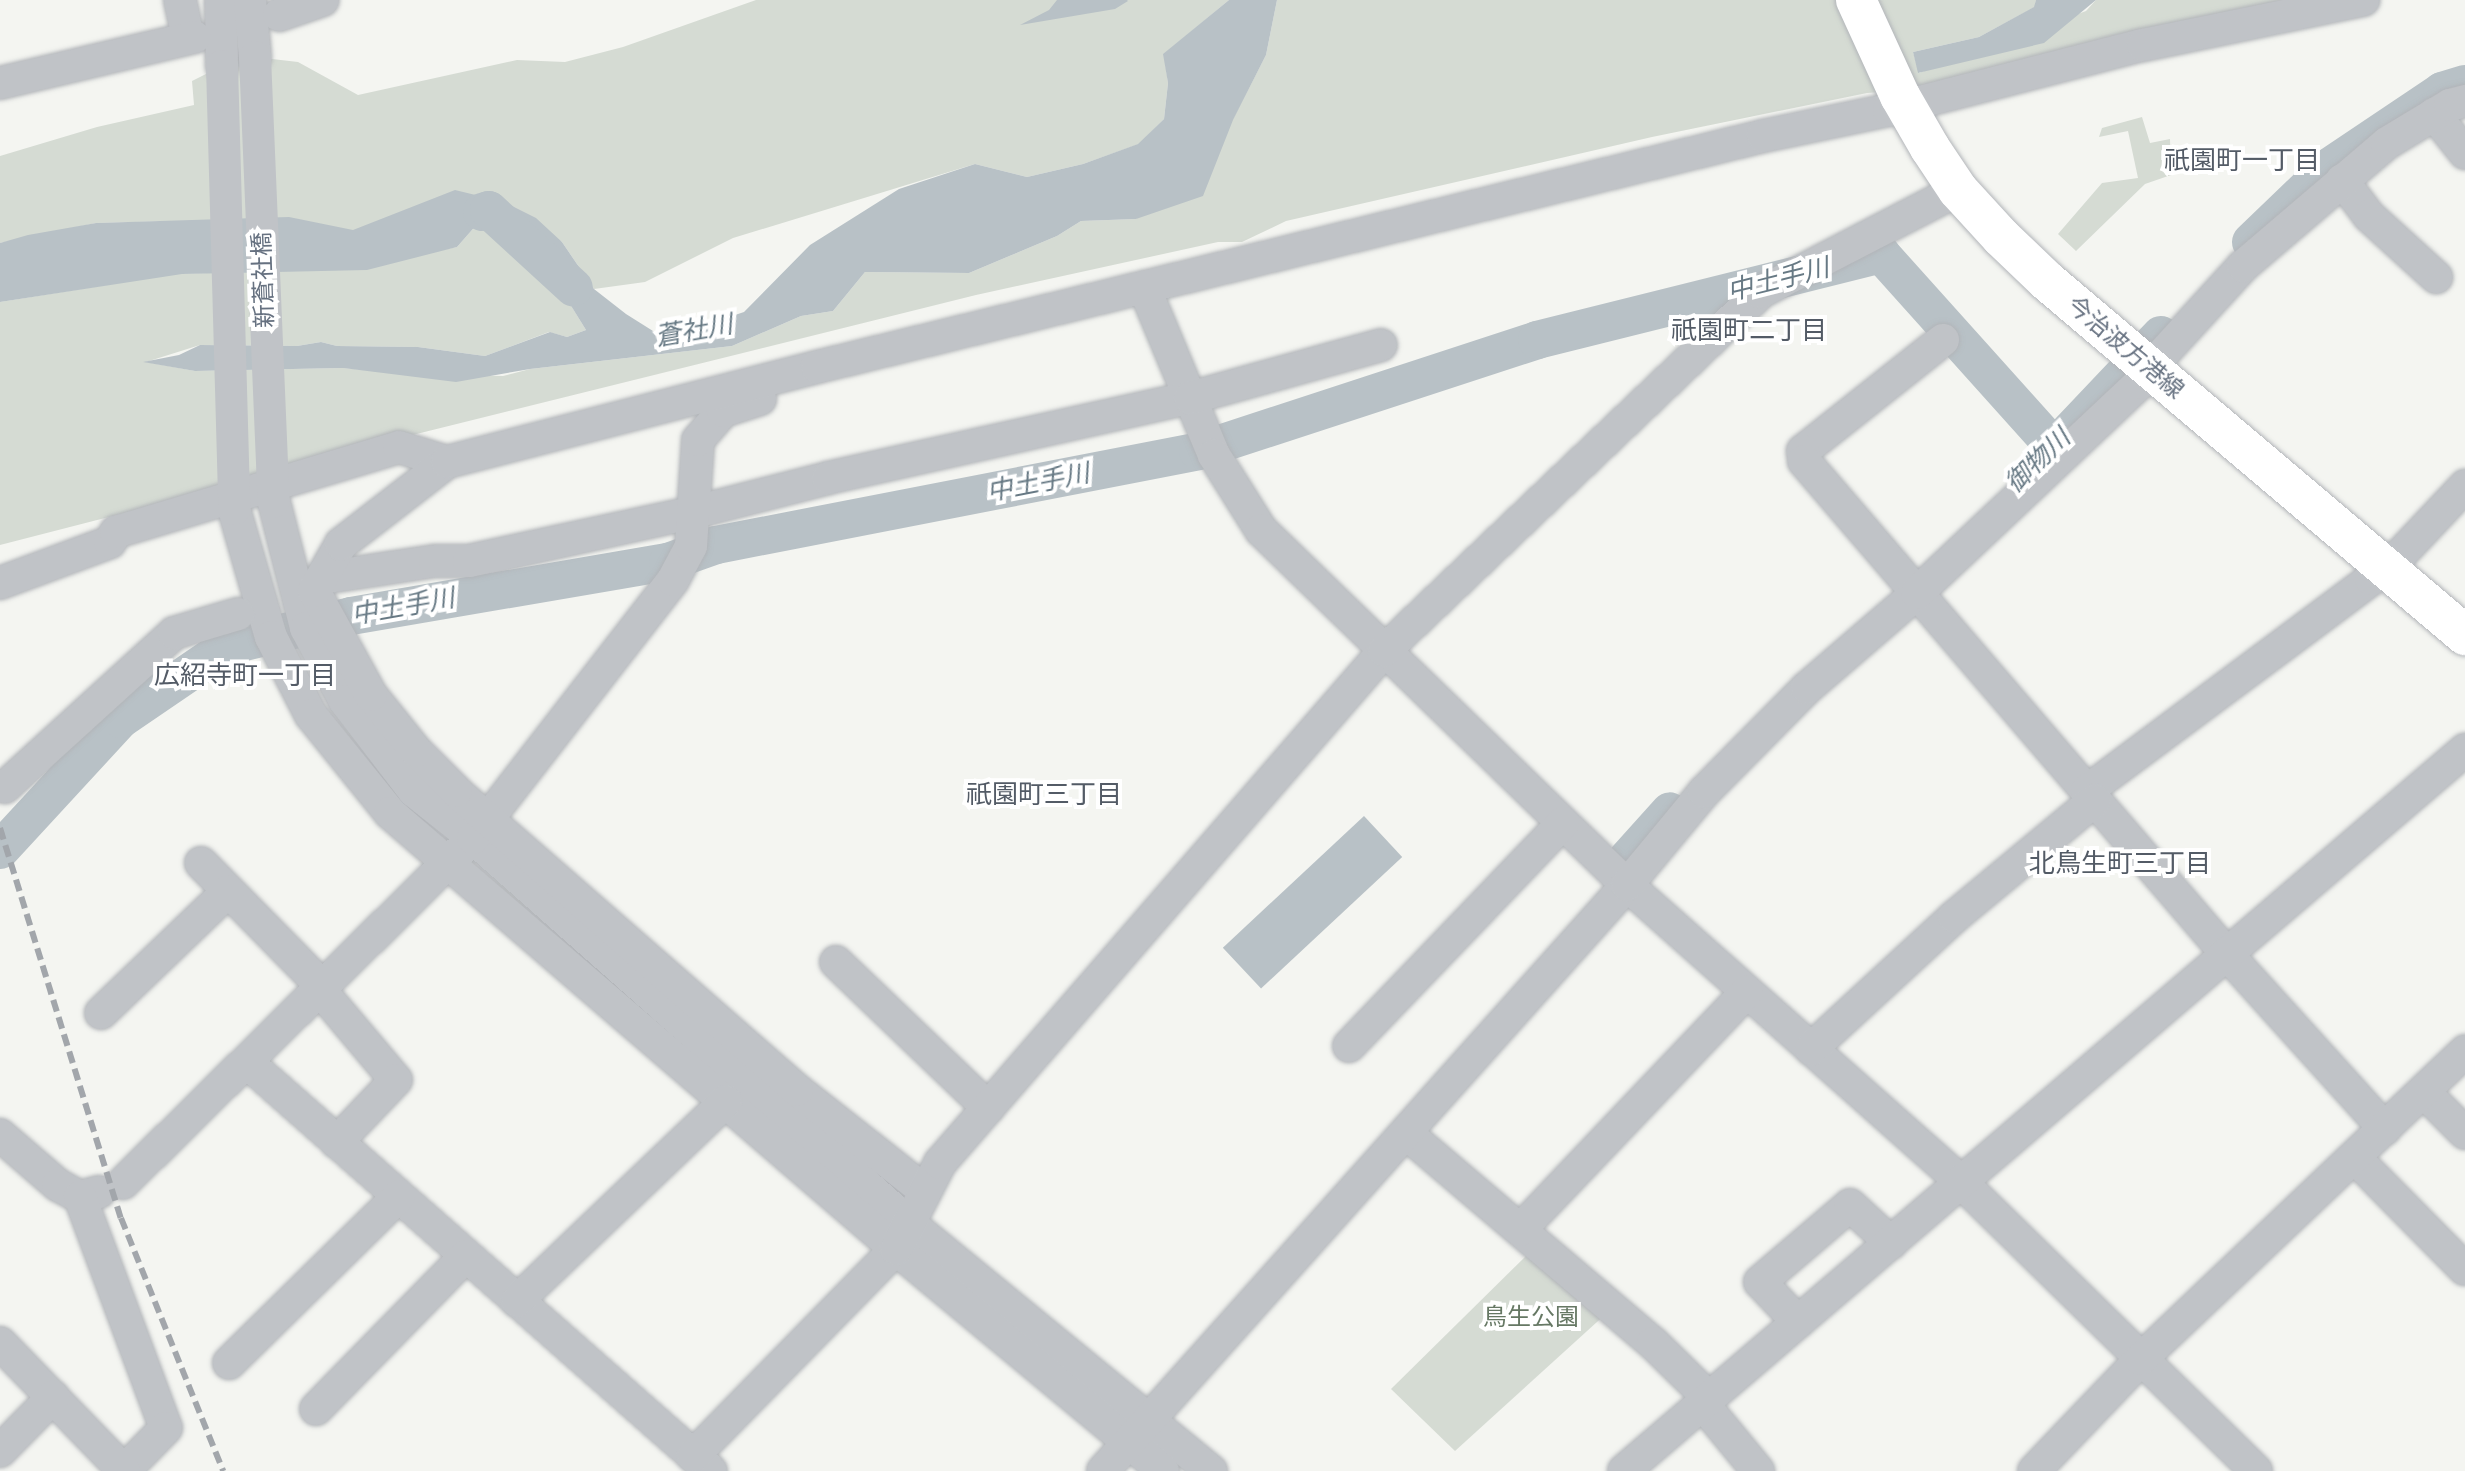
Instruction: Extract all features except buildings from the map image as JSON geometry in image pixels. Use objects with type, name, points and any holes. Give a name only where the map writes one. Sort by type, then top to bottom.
[{"type":"main road","name":"今治波方港線","points":[[1856,0],[1903,101],[1958,190],[2047,281],[2465,635]]},
{"type":"street","points":[[0,83],[191,37],[180,0]]},
{"type":"street","name":"新蒼社橋","points":[[221,0],[234,509],[271,637],[311,715],[390,813],[726,1101],[903,1236]]},
{"type":"street","name":"新蒼社橋","points":[[250,0],[274,502],[306,628],[345,701],[414,791],[481,828]]},
{"type":"street","points":[[279,15],[323,0]]},
{"type":"street","points":[[318,585],[341,544],[447,462],[817,367],[1903,101],[2143,45],[2363,0]]},
{"type":"street","points":[[1103,1471],[1627,885],[1704,792],[1807,688],[1917,593],[2140,383],[2149,369],[2243,266],[2387,143],[2434,114],[2465,101]]},
{"type":"street","points":[[2434,114],[2465,153]]},
{"type":"street","points":[[2342,180],[2369,216],[2436,277]]},
{"type":"street","points":[[248,1063],[702,1464],[903,1236],[940,1163],[1384,651],[1761,292],[1958,190]]},
{"type":"street","points":[[1144,287],[1214,455],[1261,530],[1627,885],[1961,1182],[2256,1471]]},
{"type":"street","points":[[1943,340],[1803,451],[1804,461],[2226,953],[2385,1129]]},
{"type":"street","points":[[318,585],[435,561],[469,561],[695,512],[842,475],[1191,399],[1381,345]]},
{"type":"street","points":[[0,1135],[58,1185],[101,1191],[248,1063],[451,863],[673,580],[691,546],[698,440],[723,411],[796,387],[817,367]]},
{"type":"street","points":[[0,583],[110,542],[116,532],[399,447],[447,462]]},
{"type":"street","points":[[1811,1049],[2091,796],[2384,567],[2465,486]]},
{"type":"street","points":[[318,585],[341,643],[371,695],[481,828],[903,1236],[1139,1431],[1211,1471]]},
{"type":"street","points":[[5,787],[174,633],[238,614]]},
{"type":"street","points":[[1624,1471],[2465,750]]},
{"type":"street","points":[[1349,1046],[1563,823]]},
{"type":"street","points":[[481,828],[797,1090],[925,1191]]},
{"type":"street","points":[[201,863],[322,990],[396,1080],[337,1142]]},
{"type":"street","points":[[101,1013],[228,891]]},
{"type":"street","points":[[836,962],[988,1108]]},
{"type":"street","points":[[1520,1230],[1747,992]]},
{"type":"street","points":[[2034,1471],[2141,1359],[2465,1051]]},
{"type":"street","points":[[2424,1092],[2465,1133]]},
{"type":"street","points":[[517,1301],[726,1101]]},
{"type":"street","points":[[1406,1133],[1653,1343],[1706,1401],[1758,1471]]},
{"type":"street","points":[[2355,1158],[2465,1269]]},
{"type":"street","points":[[0,1343],[124,1471],[166,1428],[101,1191]]},
{"type":"street","points":[[229,1363],[399,1196]]},
{"type":"street","points":[[1798,1322],[1760,1282],[1850,1205],[1891,1243]]},
{"type":"street","points":[[316,1409],[466,1256]]},
{"type":"street","points":[[0,1451],[53,1397]]},
{"type":"street","points":[[1139,1431],[1163,1471]]},
{"type":"green space","points":[[756,0],[1229,0],[1164,54],[1168,83],[1164,119],[1139,144],[1083,164],[1027,177],[975,164],[733,238],[645,282],[594,289],[562,242],[504,202],[353,239],[262,221],[173,221],[96,223],[0,243],[0,156],[97,127],[194,105],[192,81],[222,66],[255,57],[298,62],[358,95],[517,60],[565,62],[623,47]]},
{"type":"green space","points":[[1277,0],[2036,0],[2035,7],[1979,37],[1913,52],[1919,73],[2086,11],[2096,0],[2325,0],[1925,89],[1867,93],[1652,137],[1286,221],[1242,242],[1218,242],[976,295],[348,451],[272,475],[0,545],[0,302],[175,274],[306,270],[418,255],[457,247],[479,222],[537,250],[586,330],[567,337],[549,332],[485,356],[418,347],[337,346],[321,342],[297,346],[200,345],[146,362],[195,371],[343,368],[412,374],[503,376],[530,369],[732,346],[801,316],[833,311],[865,272],[969,273],[1057,236],[1081,221],[1136,219],[1233,119],[1266,55]]},
{"type":"green space","points":[[2142,117],[2150,143],[2170,139],[2171,175],[2145,184],[2076,251],[2058,234],[2102,183],[2138,178],[2128,131],[2099,137],[2102,128]]},
{"type":"green space","name":"鳥生公園","points":[[1532,1250],[1608,1312],[1455,1451],[1391,1389]]},
{"type":"water","points":[[1057,0],[1128,1],[1115,9],[1020,25],[1049,10]]},
{"type":"water","points":[[1229,0],[1277,0],[1266,55],[1233,120],[1203,196],[1136,219],[1081,221],[1057,236],[969,273],[865,272],[833,311],[801,316],[732,346],[530,369],[456,382],[343,368],[195,371],[143,362],[179,355],[200,345],[297,346],[321,342],[337,346],[418,347],[485,356],[550,332],[567,337],[586,330],[531,241],[479,222],[457,247],[367,270],[182,274],[0,302],[0,243],[28,235],[96,223],[289,217],[353,230],[455,190],[504,202],[536,218],[562,242],[594,289],[626,314],[653,331],[684,332],[744,312],[810,245],[899,189],[975,164],[1027,177],[1083,164],[1138,144],[1164,119],[1168,83],[1163,54]]},
{"type":"water","points":[[2036,0],[2096,0],[2044,43],[1918,73],[1913,52],[1979,37],[2034,7]]},
{"type":"water","points":[[1364,816],[1402,857],[1261,989],[1223,948]]},
{"type":"waterway","name":"御物川","points":[[2251,242],[2329,167],[2442,91],[2465,84]]},
{"type":"waterway","name":"蒼社川","points":[[482,212],[489,210],[574,288]]},
{"type":"waterway","name":"中土手川","points":[[0,850],[121,719],[228,646],[351,616],[668,562],[716,545],[1198,451],[1537,340],[1881,254],[2054,447]]},
{"type":"waterway","name":"御物川","points":[[2066,435],[2161,335]]},
{"type":"waterway","name":"御物川","points":[[1627,859],[1670,811]]},
{"type":"railway","points":[[0,828],[121,1218],[223,1471]]},
{"type":"district","name":"祇園町一丁目","points":[[2242,161]]},
{"type":"district","name":"祇園町二丁目","points":[[1749,331]]},
{"type":"district","name":"広紹寺町一丁目","points":[[245,676]]},
{"type":"district","name":"祇園町三丁目","points":[[1044,795]]},
{"type":"district","name":"北鳥生町三丁目","points":[[2120,864]]}]
